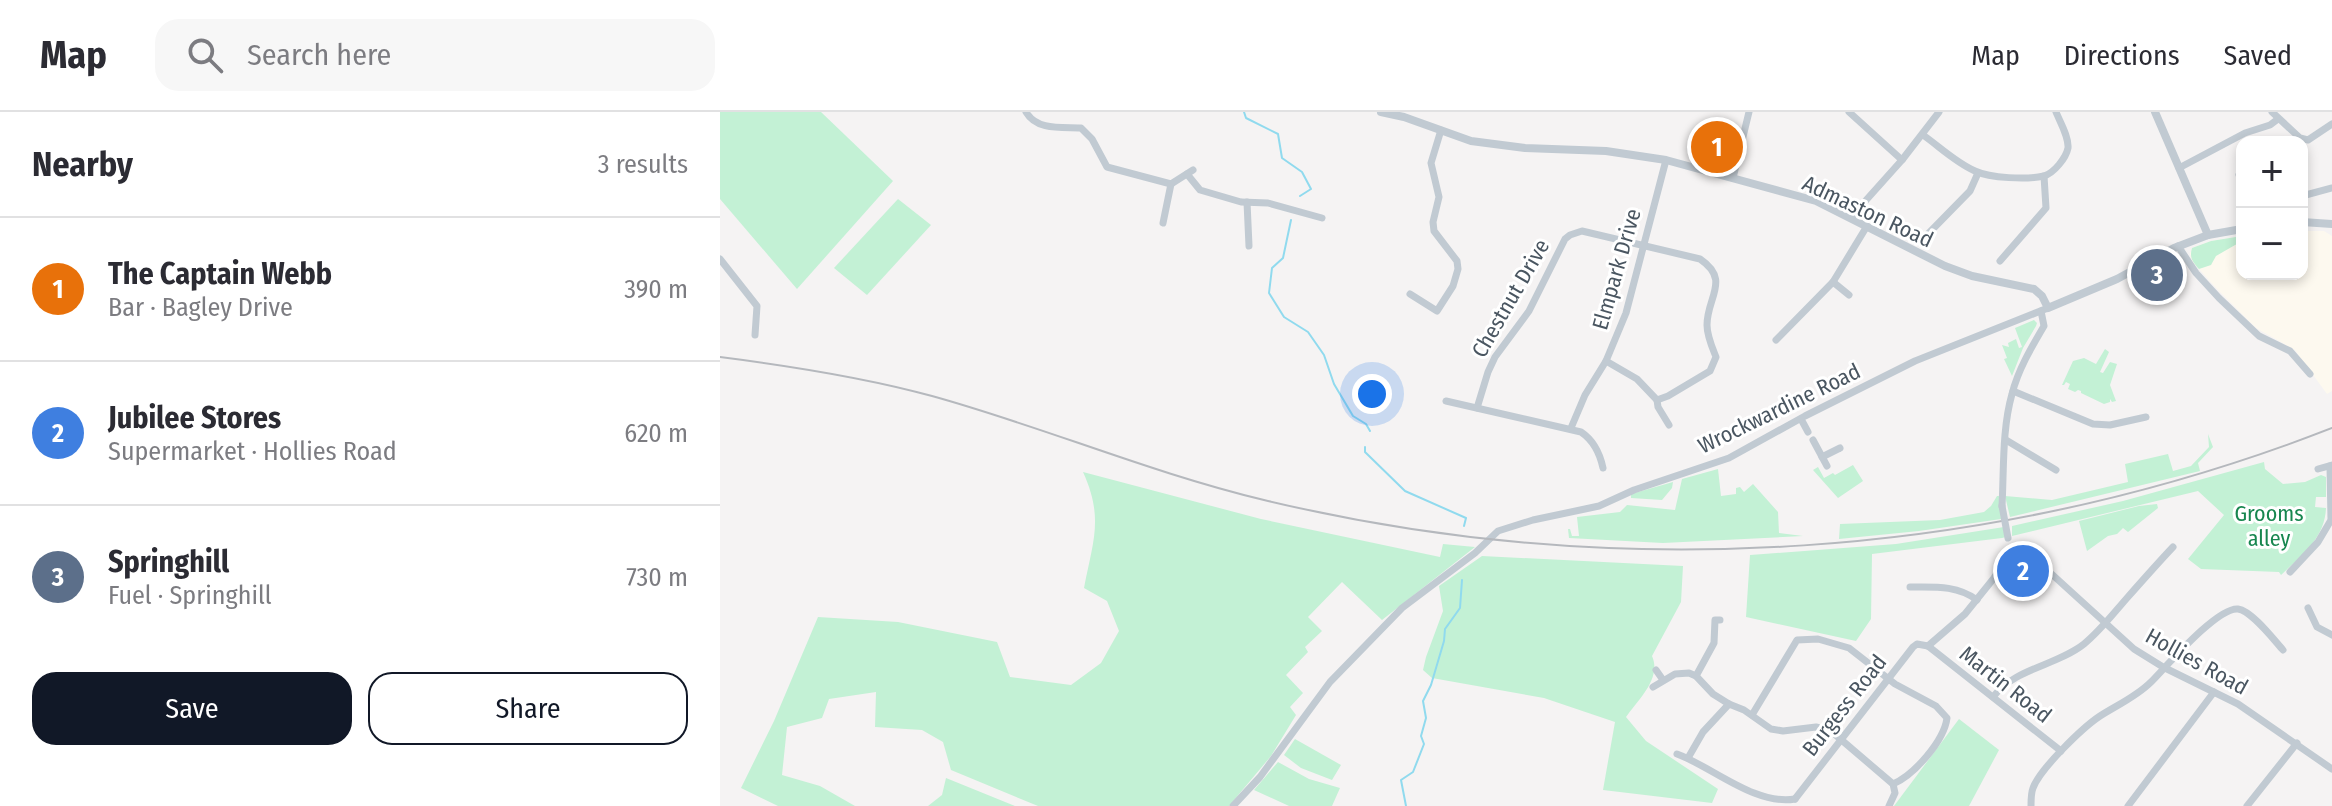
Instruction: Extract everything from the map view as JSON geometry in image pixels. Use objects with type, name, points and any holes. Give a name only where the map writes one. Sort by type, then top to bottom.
[{"type":"street","points":[[1026,112],[1030,118],[1047,127],[1081,128],[1092,139],[1107,167],[1171,184]]},
{"type":"street","name":"Admaston Road","points":[[1381,112],[1471,141],[1606,151],[1666,160],[1816,201],[1945,266],[1972,276],[2034,289],[2042,296],[2045,310]]},
{"type":"street","points":[[1733,178],[1749,112]]},
{"type":"street","points":[[1849,112],[1902,160]]},
{"type":"street","points":[[1851,217],[1923,135],[1939,112]]},
{"type":"street","points":[[1923,135],[1978,173],[2001,177],[2044,176],[2059,164],[2067,152],[2068,145],[2056,112]]},
{"type":"street","points":[[2155,112],[2208,235]]},
{"type":"street","points":[[2179,168],[2221,144],[2260,130],[2275,115],[2300,138],[2308,140],[2332,124]]},
{"type":"street","points":[[1410,294],[1437,311],[1453,286],[1458,269],[1457,261],[1434,231],[1439,197],[1431,163],[1441,130]]},
{"type":"street","name":"Elmpark Drive","points":[[1571,428],[1585,395],[1606,361],[1626,313],[1666,160]]},
{"type":"street","points":[[1163,223],[1171,184],[1190,172],[1200,190],[1247,202],[1268,203],[1322,218]]},
{"type":"street","points":[[1925,233],[1970,191],[1978,173]]},
{"type":"street","points":[[2000,261],[2046,208],[2044,176]]},
{"type":"street","points":[[2308,194],[2332,188]]},
{"type":"street","points":[[1247,202],[1249,246]]},
{"type":"street","points":[[2308,222],[2332,224]]},
{"type":"street","points":[[1776,340],[1833,282],[1867,226]]},
{"type":"street","points":[[1928,646],[1965,614],[2013,549],[2002,506],[2006,440],[2013,391],[2029,350],[2044,326],[2045,310],[2117,279],[2178,246],[2208,235],[2236,230]]},
{"type":"street","name":"Chestnut Drive","points":[[1477,408],[1495,357],[1529,311],[1565,239],[1582,231],[1700,259],[1716,273],[1717,282],[1707,326],[1716,357],[1714,365],[1710,371],[1657,400]]},
{"type":"street","points":[[2178,246],[2196,273],[2219,298],[2259,336],[2290,351],[2310,374]]},
{"type":"street","points":[[721,261],[757,306],[755,335]]},
{"type":"street","points":[[1833,282],[1849,295]]},
{"type":"street","name":"Wrockwardine Road","points":[[1233,806],[1260,777],[1330,682],[1402,608],[1475,553],[1498,531],[1599,506],[1634,490],[1729,458],[1915,361],[2045,310]]},
{"type":"street","points":[[1606,361],[1637,379],[1657,400],[1669,425]]},
{"type":"street","points":[[2013,391],[2093,424],[2110,425],[2146,417]]},
{"type":"street","points":[[1446,401],[1571,428],[1588,437],[1600,456],[1603,468]]},
{"type":"street","points":[[1801,419],[1808,432]]},
{"type":"street","points":[[1813,440],[1827,466]]},
{"type":"street","points":[[2006,440],[2056,470]]},
{"type":"street","points":[[1822,457],[1840,448]]},
{"type":"street","points":[[2290,572],[2328,531],[2331,520],[2331,466],[2318,469]]},
{"type":"street","points":[[2318,501],[2330,501]]},
{"type":"street","points":[[1993,697],[1999,688],[2016,677],[2071,652],[2093,636],[2173,547]]},
{"type":"street","name":"Hollies Road","points":[[2013,549],[2045,568],[2134,649],[2238,704],[2332,769]]},
{"type":"street","points":[[1950,587],[1952,577]]},
{"type":"street","points":[[1910,587],[1950,587],[1968,593],[1977,600]]},
{"type":"street","points":[[2308,608],[2317,627],[2332,635]]},
{"type":"street","points":[[2031,806],[2033,789],[2061,751],[2098,718],[2143,689],[2213,621],[2229,610],[2248,613],[2283,650]]},
{"type":"street","points":[[1696,676],[1714,643],[1715,620],[1720,620]]},
{"type":"street","points":[[1752,715],[1801,638],[1818,639],[1849,648],[1895,684],[1936,706],[1947,718],[1943,732],[1912,773],[1893,784]]},
{"type":"street","name":"Burgess Road","points":[[1795,799],[1888,677],[1917,644],[1928,646]]},
{"type":"street","name":"Martin Road","points":[[1928,646],[2061,751]]},
{"type":"street","points":[[1656,670],[1663,680]]},
{"type":"street","points":[[1653,687],[1675,674],[1689,673],[1729,704],[1771,729],[1783,731],[1816,727],[1831,731],[1893,784],[1895,793],[1889,806]]},
{"type":"street","points":[[2128,806],[2214,692]]},
{"type":"street","points":[[1688,758],[1703,732],[1729,704]]},
{"type":"street","points":[[2247,806],[2297,743]]},
{"type":"street","points":[[1677,754],[1688,758],[1746,797],[1762,803],[1780,804],[1795,799],[1802,806]]},
{"type":"shaded area","points":[[2308,231],[2324,231],[2332,236],[2332,391],[2327,394],[2295,350],[2256,328],[2192,261],[2192,248],[2236,237],[2236,280],[2308,280]]},
{"type":"green space","points":[[720,112],[821,112],[893,181],[797,289],[720,199]]},
{"type":"green space","points":[[898,199],[931,225],[867,295],[834,268]]},
{"type":"green space","points":[[2236,237],[2236,244],[2216,256],[2211,265],[2199,269],[2192,260],[2192,248]]},
{"type":"green space","points":[[2034,320],[2036,326],[2012,376],[2002,345],[2009,347],[2008,343],[2016,339],[2019,348],[2022,347],[2015,328]]},
{"type":"green space","points":[[2105,349],[2109,352],[2100,372],[2103,373],[2110,362],[2117,364],[2110,385],[2116,401],[2110,399],[2104,404],[2081,391],[2068,389],[2070,384],[2066,382],[2062,385],[2073,361],[2084,358],[2096,364]]},
{"type":"green space","points":[[2208,434],[2213,447],[2198,463],[2200,471],[2010,517],[2005,496],[2052,500],[2128,482],[2125,464],[2168,454],[2173,471],[2191,466],[2209,447]]},
{"type":"green space","name":"Grooms alley","points":[[2264,462],[2265,469],[2283,484],[2305,482],[2321,475],[2326,477],[2326,497],[2316,497],[2315,507],[2326,508],[2317,537],[2281,575],[2279,572],[2201,569],[2188,559],[2224,515],[2198,491],[2012,536],[2012,526],[2123,501]]},
{"type":"green space","points":[[1853,465],[1863,481],[1838,498],[1813,470],[1818,467],[1824,478]]},
{"type":"green space","points":[[1718,469],[1721,496],[1736,494],[1736,488],[1740,487],[1744,492],[1753,484],[1778,512],[1779,533],[1803,536],[1663,543],[1569,538],[1568,529],[1572,536],[1579,536],[1577,517],[1620,512],[1627,505],[1675,510],[1682,479]]},
{"type":"green space","points":[[1083,472],[1261,519],[1440,557],[1443,544],[1475,547],[1382,620],[1342,582],[1308,617],[1322,631],[1305,647],[1308,652],[1286,675],[1303,693],[1290,707],[1296,715],[1271,756],[1229,806],[1038,806],[951,770],[943,742],[922,730],[875,727],[876,692],[829,699],[822,718],[787,727],[782,775],[820,786],[855,806],[778,806],[741,788],[774,721],[818,617],[898,622],[997,642],[1010,677],[1071,685],[1101,663],[1119,631],[1107,601],[1084,588],[1095,517]]},
{"type":"green space","points":[[1673,482],[1662,500],[1631,498],[1631,494]]},
{"type":"green space","points":[[2000,496],[2001,519],[1839,539],[1840,524],[1940,520],[1984,512]]},
{"type":"green space","points":[[2157,504],[2158,508],[2128,532],[2123,528],[2087,551],[2079,521]]},
{"type":"green space","points":[[2004,527],[2006,537],[2002,538],[1872,554],[1871,619],[1856,641],[1746,617],[1750,555],[1896,544]]},
{"type":"green space","points":[[1482,556],[1683,566],[1681,602],[1652,656],[1654,672],[1651,680],[1626,717],[1646,741],[1718,789],[1712,803],[1603,790],[1615,722],[1544,698],[1432,678],[1423,670],[1443,611],[1439,586]]},
{"type":"green space","points":[[1959,719],[1999,750],[1969,806],[1894,806]]},
{"type":"green space","points":[[1295,739],[1341,765],[1332,780],[1301,768],[1284,755]]},
{"type":"green space","points":[[1278,762],[1309,779],[1340,788],[1332,806],[1289,806],[1254,790]]},
{"type":"green space","points":[[946,778],[1015,806],[928,806],[942,795]]},
{"type":"waterway","points":[[1244,112],[1246,118],[1278,134],[1282,158],[1302,172],[1311,189],[1300,196]]},
{"type":"waterway","points":[[1291,220],[1283,258],[1272,268],[1269,293],[1284,317],[1308,332],[1324,355],[1334,384],[1353,416],[1366,424],[1370,431]]},
{"type":"waterway","points":[[1365,447],[1365,452],[1405,491],[1466,518],[1464,526]]},
{"type":"waterway","points":[[1406,806],[1401,780],[1413,772],[1424,744],[1421,736],[1426,718],[1423,701],[1431,685],[1445,629],[1460,608],[1462,580]]},
{"type":"railway","points":[[720,357],[827,373],[932,396],[1180,477],[1264,500],[1398,527],[1533,543],[1668,549],[1804,545],[1938,531],[2072,507],[2203,472],[2332,428]]},
{"type":"place","name":"The Captain Webb","points":[[1717,147]]},
{"type":"place","name":"Springhill","points":[[2157,275]]},
{"type":"place","name":"Jubilee Stores","points":[[2023,571]]}]
